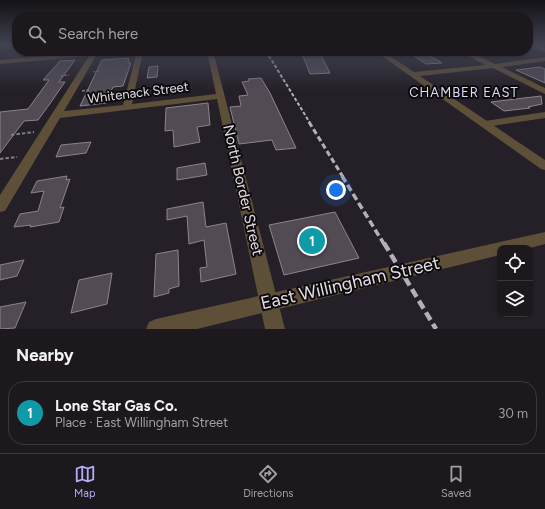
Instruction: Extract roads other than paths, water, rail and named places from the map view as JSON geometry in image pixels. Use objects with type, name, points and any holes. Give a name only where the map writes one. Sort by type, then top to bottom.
[{"type":"street","points":[[0,62],[13,60]]},
{"type":"street","points":[[0,207],[90,60]]},
{"type":"street","points":[[128,107],[138,60]]},
{"type":"street","name":"North Border Street","points":[[212,60],[275,329]]},
{"type":"street","points":[[391,60],[545,166]]},
{"type":"street","points":[[482,60],[545,91]]},
{"type":"street","points":[[412,75],[542,60]]},
{"type":"street","name":"Whitenack Street","points":[[58,115],[220,96]]},
{"type":"street","points":[[485,124],[545,115]]},
{"type":"street","name":"East Willingham Street","points":[[156,329],[545,238]]},
{"type":"railway","points":[[272,60],[310,123]]},
{"type":"railway","points":[[309,122],[343,177]]},
{"type":"railway","points":[[342,176],[384,244]]},
{"type":"railway","points":[[384,243],[436,329]]},
{"type":"place","name":"Lone Star Gas Co.","points":[[312,241]]},
{"type":"district","name":"CHAMBER EAST","points":[[464,92]]}]
